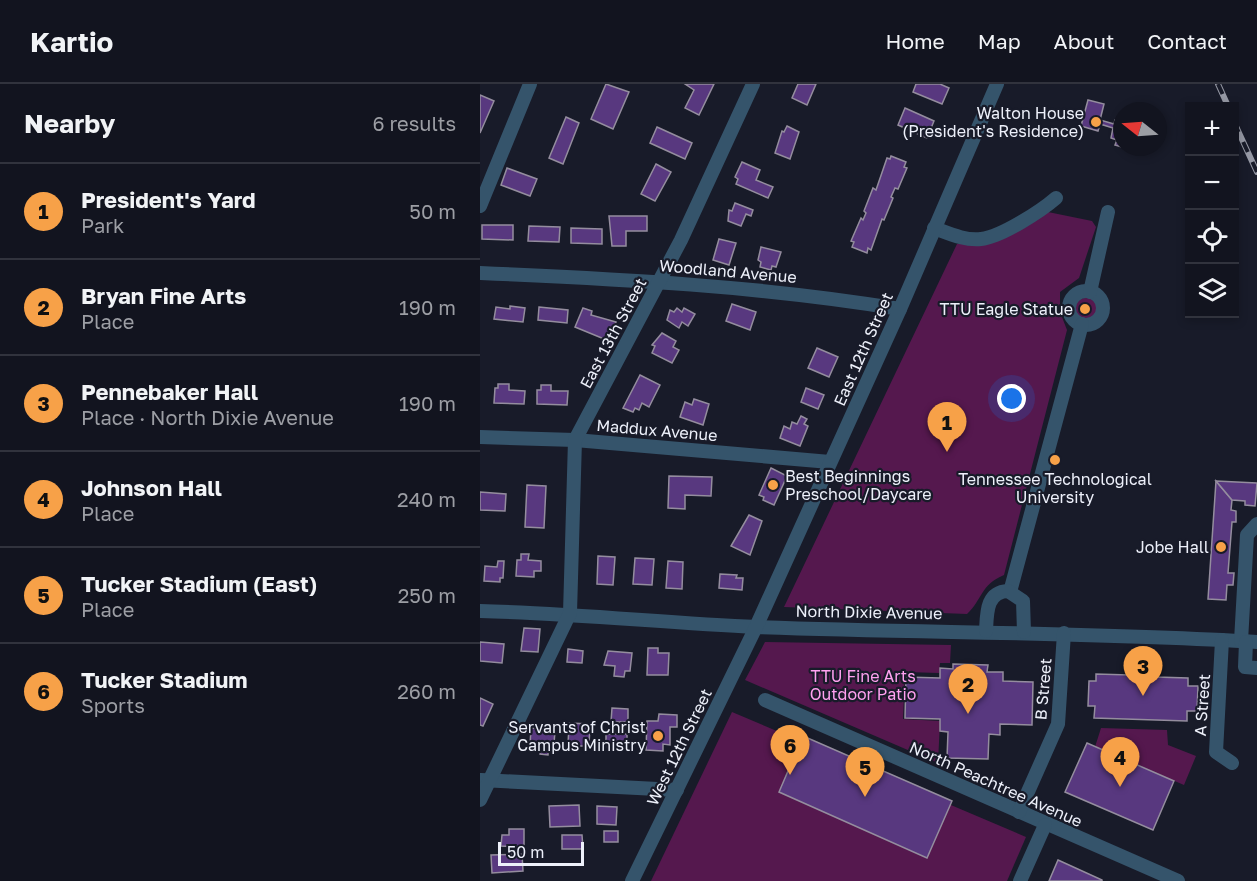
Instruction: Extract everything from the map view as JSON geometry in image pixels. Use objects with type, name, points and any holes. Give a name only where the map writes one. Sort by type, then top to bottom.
[{"type":"street","points":[[480,206],[530,84]]},
{"type":"street","name":"East 13th Street","points":[[570,613],[575,440],[660,281],[753,84]]},
{"type":"street","name":"East 12th Street","points":[[756,627],[900,309],[997,84]]},
{"type":"street","points":[[934,228],[962,237],[980,239],[992,236],[1045,208],[1056,198]]},
{"type":"street","points":[[1090,292],[1108,212]]},
{"type":"street","name":"Woodland Avenue","points":[[480,273],[660,281],[826,297],[900,309]]},
{"type":"street","points":[[1090,292],[1101,301],[1102,312],[1096,322],[1082,324],[1072,318],[1070,303],[1076,295],[1090,292]]},
{"type":"street","points":[[1010,592],[1082,324]]},
{"type":"street","name":"Maddux Avenue","points":[[480,437],[575,440],[830,462]]},
{"type":"street","points":[[1257,524],[1247,535],[1248,642],[1245,667],[1257,668]]},
{"type":"street","points":[[986,631],[989,603],[997,594],[1010,592],[1019,596],[1025,606],[1024,632]]},
{"type":"street","name":"North Dixie Avenue","points":[[480,611],[570,613],[756,627],[1064,633],[1248,642]]},
{"type":"street","points":[[480,800],[484,780],[570,613]]},
{"type":"street","name":"West 12th Street","points":[[632,881],[756,627]]},
{"type":"street","name":"B Street","points":[[1020,813],[1058,724],[1064,633]]},
{"type":"street","name":"A Street","points":[[1222,640],[1216,752],[1232,763]]},
{"type":"street","name":"North Peachtree Avenue","points":[[765,700],[1045,825],[1178,881]]},
{"type":"street","points":[[484,780],[677,790]]},
{"type":"street","points":[[1020,881],[1045,825]]},
{"type":"green space","points":[[1048,212],[1092,221],[1096,227],[1079,278],[1060,292],[1060,312],[1067,330],[1004,575],[990,583],[967,614],[784,607],[957,244],[986,244]]},
{"type":"green space","points":[[1086,298],[1094,301],[1097,309],[1094,317],[1086,320],[1078,317],[1075,309],[1078,301]]},
{"type":"green space","name":"TTU Fine Arts Outdoor Patio","points":[[765,642],[951,645],[950,663],[940,663],[939,673],[905,672],[903,719],[940,721],[938,763],[745,680]]},
{"type":"green space","points":[[732,712],[1026,837],[1007,881],[651,881]]},
{"type":"green space","points":[[1101,728],[1167,730],[1168,745],[1196,756],[1184,785],[1095,747]]},
{"type":"building","points":[[606,84],[629,92],[613,129],[591,119]]},
{"type":"building","points":[[685,84],[714,84],[699,115],[685,108],[694,90]]},
{"type":"building","points":[[798,84],[816,84],[807,105],[792,98]]},
{"type":"building","points":[[916,84],[940,84],[949,88],[942,104],[913,92]]},
{"type":"building","points":[[480,95],[494,101],[480,133]]},
{"type":"building","name":"Walton House (President's Residence)","points":[[1088,100],[1104,104],[1100,120],[1113,124],[1113,128],[1100,124],[1098,131],[1081,126]]},
{"type":"building","points":[[905,108],[934,121],[927,138],[898,125]]},
{"type":"building","points":[[566,117],[579,123],[563,164],[549,158]]},
{"type":"building","points":[[787,126],[799,132],[790,159],[775,153],[782,131],[784,132]]},
{"type":"building","points":[[657,127],[692,143],[685,159],[650,143]]},
{"type":"building","points":[[891,156],[906,162],[904,167],[907,168],[898,189],[895,188],[891,197],[893,198],[884,220],[882,219],[871,250],[868,248],[867,253],[852,247],[854,242],[851,241],[861,218],[863,220],[866,213],[864,211],[873,188],[876,190],[887,158],[890,159]]},
{"type":"building","points":[[742,162],[760,170],[756,180],[773,187],[768,198],[736,184],[738,179],[735,177]]},
{"type":"building","points":[[656,164],[671,172],[655,201],[641,194]]},
{"type":"building","points":[[507,168],[537,179],[530,196],[501,185]]},
{"type":"building","points":[[735,203],[753,210],[751,216],[746,214],[741,226],[728,221],[729,210],[732,211]]},
{"type":"building","points":[[609,216],[647,216],[647,231],[626,231],[626,246],[612,246]]},
{"type":"building","points":[[482,225],[513,225],[513,240],[482,239]]},
{"type":"building","points":[[529,226],[560,227],[559,242],[528,241]]},
{"type":"building","points":[[571,228],[602,229],[602,244],[571,243]]},
{"type":"building","points":[[719,239],[736,243],[729,265],[713,260]]},
{"type":"building","points":[[761,247],[781,252],[776,267],[772,266],[771,270],[760,267],[761,262],[758,260]]},
{"type":"building","points":[[732,304],[756,312],[750,330],[726,321]]},
{"type":"building","points":[[510,306],[525,308],[523,322],[494,319],[496,307],[510,309]]},
{"type":"building","points":[[539,307],[568,310],[567,323],[538,320]]},
{"type":"building","points":[[583,308],[592,311],[591,315],[616,322],[609,341],[575,327]]},
{"type":"building","points":[[677,308],[682,312],[684,308],[695,314],[688,326],[682,322],[679,328],[667,320],[670,310],[674,312]]},
{"type":"building","points":[[662,333],[676,341],[673,347],[679,350],[672,363],[652,353],[655,346],[652,345]]},
{"type":"building","points":[[817,348],[838,357],[829,377],[808,368]]},
{"type":"building","points":[[640,375],[660,385],[649,407],[642,403],[639,410],[635,408],[633,412],[623,408]]},
{"type":"building","points":[[498,384],[509,384],[509,390],[525,391],[524,404],[494,403],[495,388],[498,388]]},
{"type":"building","points":[[541,385],[551,385],[551,391],[568,391],[567,405],[537,404],[537,390],[541,390]]},
{"type":"building","points":[[806,388],[824,395],[818,409],[801,402]]},
{"type":"building","points":[[694,399],[709,404],[703,425],[680,417],[685,402],[692,405]]},
{"type":"building","points":[[801,416],[807,419],[804,424],[808,426],[800,446],[780,438],[784,426],[790,429],[792,422],[797,424]]},
{"type":"building","name":"Best Beginnings Preschool/Daycare","points":[[771,468],[787,476],[774,505],[763,500],[764,497],[759,495]]},
{"type":"building","points":[[669,476],[712,477],[711,496],[685,495],[685,509],[668,508]]},
{"type":"building","name":"Jobe Hall","points":[[1216,481],[1232,500],[1231,510],[1236,511],[1236,522],[1232,522],[1228,573],[1234,573],[1233,585],[1227,585],[1226,600],[1208,599]]},
{"type":"building","points":[[1216,481],[1257,483],[1255,506],[1245,505],[1245,501],[1232,500]]},
{"type":"building","points":[[527,485],[546,486],[544,528],[525,527]]},
{"type":"building","points":[[480,492],[506,494],[505,511],[480,510]]},
{"type":"building","points":[[749,515],[762,521],[750,555],[731,546]]},
{"type":"building","points":[[521,554],[529,554],[528,560],[541,561],[541,571],[534,571],[534,577],[516,576],[517,560],[521,560]]},
{"type":"building","points":[[598,556],[615,557],[613,585],[597,584]]},
{"type":"building","points":[[635,558],[654,559],[652,585],[633,584]]},
{"type":"building","points":[[498,561],[504,561],[503,578],[500,578],[500,582],[484,581],[485,566],[497,567]]},
{"type":"building","points":[[668,561],[683,562],[682,589],[666,588]]},
{"type":"building","points":[[720,574],[737,575],[736,578],[743,578],[742,590],[719,588]]},
{"type":"building","points":[[524,628],[540,629],[538,652],[521,651]]},
{"type":"building","points":[[480,642],[504,644],[502,663],[480,661]]},
{"type":"building","points":[[648,648],[658,648],[658,653],[669,653],[668,675],[647,675]]},
{"type":"building","points":[[568,649],[583,651],[582,663],[567,662]]},
{"type":"building","points":[[608,651],[632,653],[630,671],[625,671],[624,677],[614,676],[615,666],[604,665]]},
{"type":"building","points":[[953,664],[988,665],[987,672],[1003,672],[1003,681],[1033,682],[1032,725],[1000,724],[1000,735],[989,734],[988,759],[947,758],[948,732],[940,731],[940,719],[905,718],[906,677],[940,678],[940,668],[953,669]]},
{"type":"building","points":[[1130,669],[1157,670],[1156,677],[1188,678],[1188,686],[1198,686],[1197,711],[1187,711],[1187,721],[1094,718],[1095,706],[1088,706],[1089,681],[1096,681],[1096,674],[1130,675]]},
{"type":"building","points":[[480,698],[493,704],[483,726],[480,725]]},
{"type":"building","points":[[612,708],[628,709],[628,722],[611,722]]},
{"type":"building","name":"Servants of Christ Campus Ministry","points":[[659,714],[677,715],[677,727],[670,727],[670,745],[663,744],[663,751],[646,750],[647,721],[658,721]]},
{"type":"building","points":[[569,723],[590,724],[589,746],[568,746]]},
{"type":"building","points":[[531,728],[555,730],[554,744],[549,744],[548,755],[540,754],[540,745],[530,745]]},
{"type":"building","points":[[606,734],[627,734],[627,747],[606,747]]},
{"type":"building","points":[[803,736],[952,801],[927,858],[779,792]]},
{"type":"building","points":[[1087,743],[1174,781],[1153,830],[1065,792]]},
{"type":"building","points":[[579,805],[580,826],[550,827],[549,806]]},
{"type":"building","points":[[597,806],[617,807],[616,825],[597,824]]},
{"type":"building","points":[[509,829],[524,829],[524,847],[501,846],[502,835],[509,835]]},
{"type":"building","points":[[604,831],[618,831],[618,842],[604,842]]},
{"type":"building","points":[[562,835],[582,835],[583,849],[562,849]]},
{"type":"building","points":[[522,854],[523,871],[492,873],[491,855]]},
{"type":"building","points":[[1058,860],[1102,880],[1102,881],[1049,881]]},
{"type":"railway","points":[[1218,84],[1226,102]]},
{"type":"railway","points":[[1239,133],[1257,172]]},
{"type":"place","name":"Walton House (President's Residence)","points":[[1096,122]]},
{"type":"place","name":"TTU Eagle Statue","points":[[1085,309]]},
{"type":"place","name":"President's Yard","points":[[947,452]]},
{"type":"place","name":"Tennessee Technological University","points":[[1055,460]]},
{"type":"place","name":"Best Beginnings Preschool/Daycare","points":[[773,485]]},
{"type":"place","name":"Jobe Hall","points":[[1221,547]]},
{"type":"place","name":"Pennebaker Hall","points":[[1143,696]]},
{"type":"place","name":"Bryan Fine Arts","points":[[968,714]]},
{"type":"place","name":"Servants of Christ Campus Ministry","points":[[658,736]]},
{"type":"place","name":"Tucker Stadium","points":[[790,775]]},
{"type":"place","name":"Johnson Hall","points":[[1120,787]]},
{"type":"place","name":"Tucker Stadium (East)","points":[[865,797]]}]
